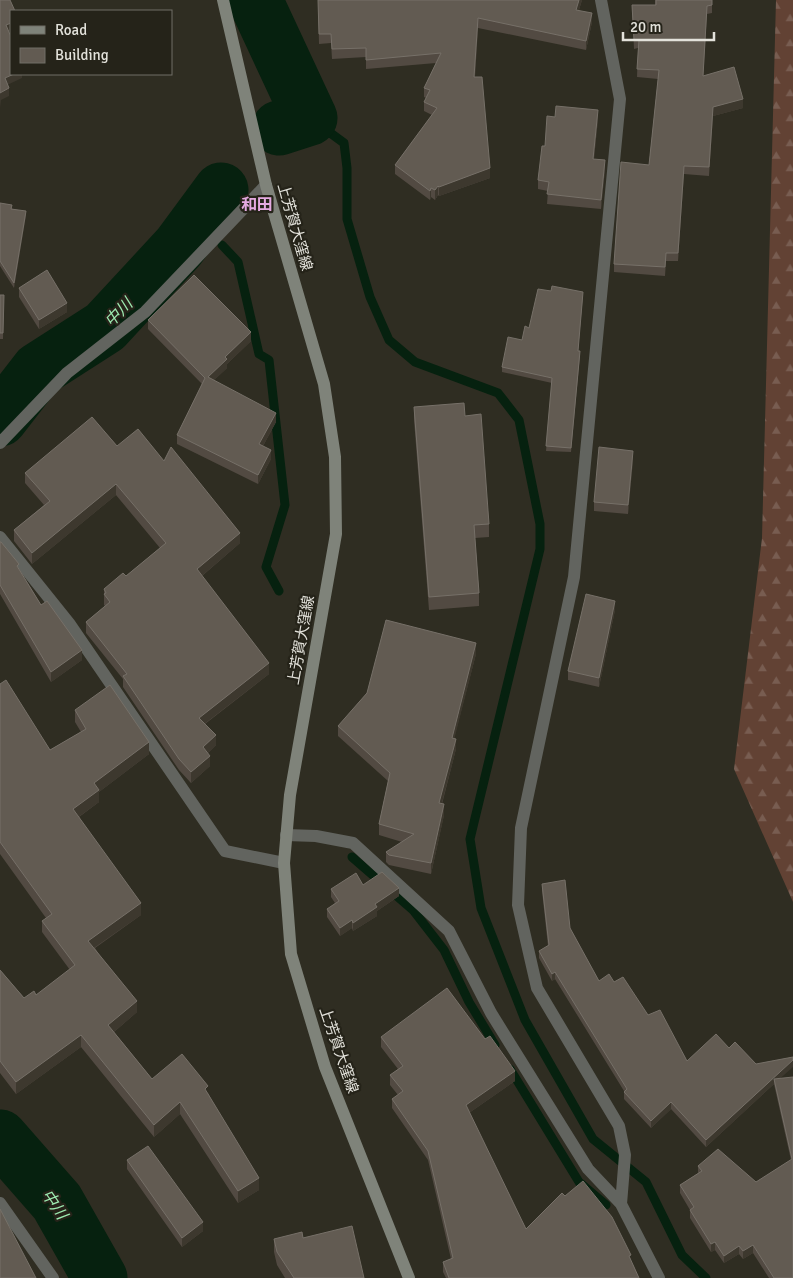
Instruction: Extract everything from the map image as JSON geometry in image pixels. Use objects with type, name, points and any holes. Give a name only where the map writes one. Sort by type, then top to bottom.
[{"type":"main road","name":"上芳賀大窪線","points":[[223,0],[266,185],[324,384],[335,457],[336,534],[290,795],[286,835],[284,863],[291,954],[325,1066],[409,1278]]},
{"type":"street","points":[[601,0],[620,98],[574,577],[521,828],[518,905],[537,988],[619,1126],[625,1155],[622,1198]]},
{"type":"street","points":[[0,443],[67,373],[145,312],[266,185]]},
{"type":"street","points":[[0,537],[69,622],[225,851],[284,863]]},
{"type":"street","points":[[286,835],[316,836],[353,843],[449,931],[491,1014],[588,1169],[622,1198],[659,1278]]},
{"type":"street","points":[[0,1203],[53,1278]]},
{"type":"green space","points":[[776,0],[793,0],[793,902],[734,769],[762,538]]},
{"type":"building","points":[[0,0],[10,0],[15,10],[10,10],[10,23],[6,25],[10,35],[10,75],[12,75],[5,78],[9,88],[0,93]]},
{"type":"building","points":[[318,0],[579,0],[576,10],[592,13],[586,41],[478,18],[474,77],[482,77],[490,168],[438,186],[435,190],[431,188],[430,191],[395,165],[437,108],[424,102],[430,90],[424,88],[441,53],[366,60],[366,48],[332,49],[331,34],[319,34]]},
{"type":"building","points":[[656,0],[712,0],[712,5],[707,6],[703,76],[734,67],[743,99],[713,107],[709,167],[684,166],[678,253],[666,253],[665,267],[614,264],[621,162],[649,165],[659,70],[637,69],[639,40],[634,40],[632,5],[656,5]]},
{"type":"building","points":[[556,106],[598,110],[593,159],[605,160],[601,200],[547,194],[549,182],[538,180],[542,146],[545,146],[547,116],[555,117]]},
{"type":"building","points":[[0,203],[12,205],[11,209],[26,211],[14,283],[0,261]]},
{"type":"building","points":[[47,270],[67,303],[39,320],[19,288]]},
{"type":"building","points":[[194,275],[251,332],[225,357],[227,359],[208,377],[276,413],[259,444],[271,450],[258,475],[177,435],[205,378],[148,320]]},
{"type":"building","points":[[552,286],[583,292],[578,351],[580,351],[571,448],[546,446],[552,378],[502,367],[508,337],[522,340],[525,326],[529,328],[538,289],[551,291]]},
{"type":"building","points":[[0,295],[4,295],[3,333],[0,333]]},
{"type":"building","points":[[464,403],[465,416],[481,414],[489,524],[474,525],[479,593],[429,597],[414,407]]},
{"type":"building","points":[[92,417],[117,446],[138,429],[164,461],[171,447],[240,533],[197,569],[269,663],[199,718],[216,735],[203,747],[210,756],[191,772],[179,759],[123,676],[127,674],[86,622],[110,602],[104,594],[106,593],[104,589],[123,573],[126,576],[166,543],[116,484],[32,553],[14,530],[50,501],[25,473]]},
{"type":"building","points":[[599,447],[633,451],[628,505],[594,502]]},
{"type":"building","points":[[0,542],[19,564],[17,566],[41,605],[47,601],[82,650],[51,672],[0,585]]},
{"type":"building","points":[[586,594],[615,601],[599,678],[568,671]]},
{"type":"building","points":[[386,620],[476,643],[452,738],[456,739],[439,803],[444,804],[431,863],[389,855],[386,852],[414,834],[379,824],[390,773],[338,726],[367,693]]},
{"type":"building","points":[[6,680],[50,750],[86,729],[75,710],[110,685],[149,742],[94,783],[99,790],[73,809],[141,903],[88,941],[137,1001],[108,1025],[152,1079],[182,1054],[208,1086],[205,1089],[259,1178],[238,1191],[180,1102],[154,1125],[81,1035],[16,1082],[0,1061],[0,970],[24,998],[34,991],[36,995],[75,965],[42,921],[52,914],[0,842],[0,684]]},
{"type":"building","points":[[382,872],[399,888],[375,904],[377,907],[353,923],[352,920],[340,928],[327,909],[339,901],[331,889],[356,873],[363,885]]},
{"type":"building","points":[[565,880],[570,928],[599,981],[609,974],[614,982],[623,977],[648,1015],[660,1010],[687,1061],[716,1034],[729,1048],[735,1042],[756,1064],[793,1057],[793,1060],[706,1140],[671,1102],[651,1121],[624,1092],[627,1089],[555,972],[552,974],[539,951],[549,945],[542,884]]},
{"type":"building","points":[[447,988],[485,1039],[490,1036],[515,1071],[466,1105],[526,1229],[562,1193],[565,1196],[583,1181],[612,1217],[631,1255],[629,1256],[639,1278],[449,1278],[443,1262],[453,1258],[428,1151],[392,1099],[403,1091],[390,1075],[403,1066],[381,1037]]},
{"type":"building","points":[[793,1077],[793,1278],[774,1278],[753,1245],[743,1251],[739,1246],[724,1256],[715,1242],[711,1244],[690,1210],[694,1207],[680,1185],[702,1171],[698,1166],[718,1149],[756,1182],[792,1159],[774,1079]]},
{"type":"building","points":[[148,1146],[203,1222],[182,1238],[127,1160]]},
{"type":"building","points":[[0,1209],[36,1278],[0,1278]]},
{"type":"building","points":[[352,1226],[364,1278],[294,1278],[277,1252],[274,1239],[302,1232],[303,1238]]},
{"type":"waterway","name":"中川","points":[[255,0],[310,118],[279,128]]},
{"type":"waterway","points":[[310,118],[344,143],[347,168],[347,219],[370,297],[389,340],[415,362],[498,393],[519,420],[540,524],[540,549],[470,839],[481,908],[525,1020],[593,1139],[646,1182],[682,1255],[706,1278]]},
{"type":"waterway","name":"中川","points":[[0,419],[38,370],[105,327],[179,247],[221,190]]},
{"type":"waterway","points":[[200,219],[207,227]]},
{"type":"waterway","points":[[222,245],[238,262],[259,354],[269,360],[285,505],[266,567],[279,591]]},
{"type":"waterway","points":[[352,857],[413,910],[444,950],[469,1002],[495,1045]]},
{"type":"waterway","points":[[510,1069],[579,1182],[606,1205]]},
{"type":"waterway","name":"中川","points":[[0,1137],[57,1202],[100,1278]]},
{"type":"district","name":"和田","points":[[257,204]]}]
